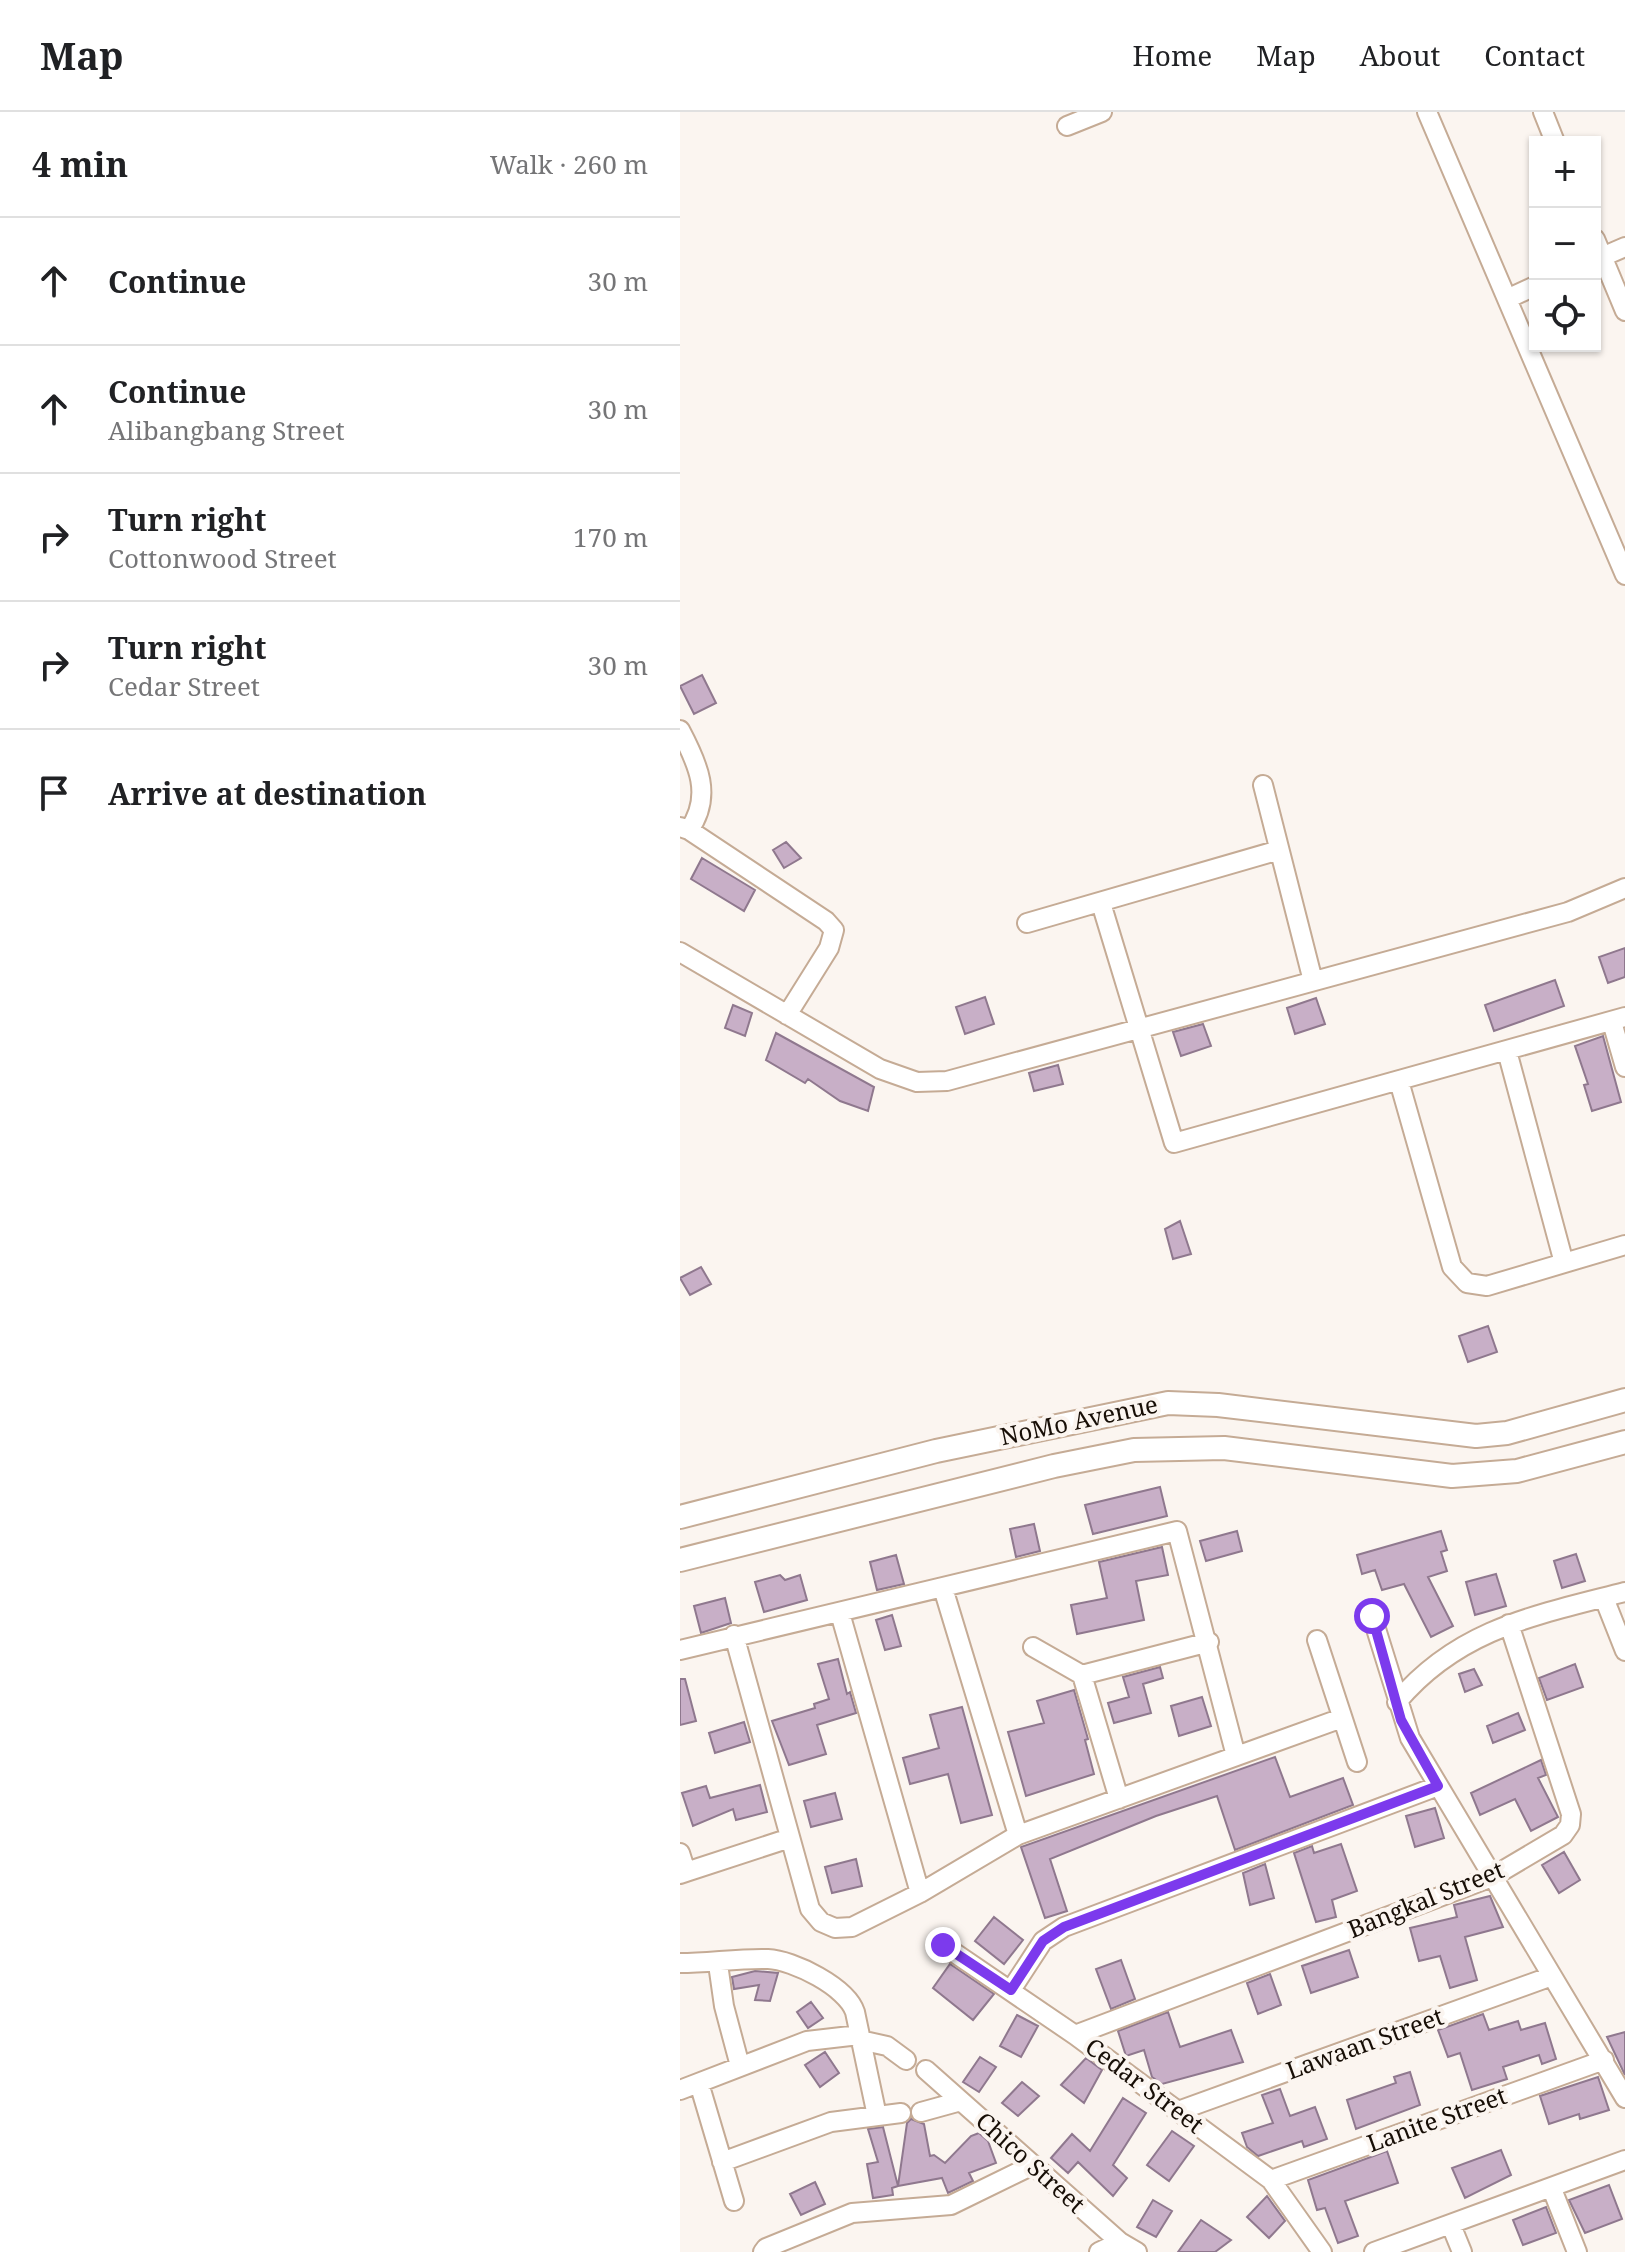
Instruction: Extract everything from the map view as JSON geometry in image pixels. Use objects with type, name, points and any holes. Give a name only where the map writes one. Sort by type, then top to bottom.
[{"type":"main road","name":"NoMo Avenue","points":[[680,1517],[936,1451],[1168,1403],[1218,1405],[1476,1436],[1507,1433],[1625,1400]]},
{"type":"main road","name":"NoMo Avenue","points":[[680,1560],[1054,1466],[1134,1450],[1224,1448],[1452,1476],[1517,1471],[1625,1442]]},
{"type":"street","points":[[1067,126],[1102,112]]},
{"type":"street","points":[[1427,112],[1625,575]]},
{"type":"street","points":[[1543,112],[1553,136]]},
{"type":"street","points":[[1601,258],[1625,247]]},
{"type":"street","points":[[1601,263],[1625,311]]},
{"type":"street","points":[[1507,299],[1529,289]]},
{"type":"street","points":[[680,730],[704,790],[700,814],[684,828],[826,921],[834,930],[829,948],[787,1015]]},
{"type":"street","points":[[1263,785],[1313,981]]},
{"type":"street","points":[[1027,923],[1279,850]]},
{"type":"street","points":[[680,952],[880,1069],[917,1082],[947,1081],[1568,912],[1625,888]]},
{"type":"street","points":[[1101,903],[1174,1143],[1618,1020],[1625,1067]]},
{"type":"street","points":[[1507,1051],[1564,1263]]},
{"type":"street","points":[[1399,1081],[1452,1267],[1467,1283],[1487,1286],[1625,1245]]},
{"type":"street","points":[[680,1650],[1177,1531],[1209,1642],[1236,1756]]},
{"type":"street","points":[[943,1588],[1018,1835]]},
{"type":"street","points":[[1397,1702],[1421,1673],[1474,1637],[1509,1624],[1625,1592]]},
{"type":"street","points":[[1604,1598],[1625,1651]]},
{"type":"street","points":[[840,1613],[920,1893]]},
{"type":"street","points":[[1372,1616],[1410,1738],[1625,2098]]},
{"type":"street","name":"Bangkal Street","points":[[1075,2035],[1492,1877],[1553,1843],[1570,1825],[1571,1814],[1509,1624]]},
{"type":"street","points":[[734,1635],[810,1909],[821,1922],[835,1928],[852,1927],[920,1893],[1018,1835],[1342,1718]]},
{"type":"street","points":[[1317,1640],[1357,1762]]},
{"type":"street","points":[[1082,1675],[1209,1642]]},
{"type":"street","points":[[1033,1647],[1082,1675],[1119,1799]]},
{"type":"street","points":[[1011,1990],[1043,1941],[1064,1927],[1438,1786]]},
{"type":"street","points":[[680,1853],[683,1873],[790,1838]]},
{"type":"street","name":"Cedar Street","points":[[943,1945],[1075,2035],[1271,2180],[1322,2252]]},
{"type":"street","points":[[680,1963],[781,1961],[840,1989],[851,1999],[877,2116]]},
{"type":"street","points":[[718,1964],[724,2006],[740,2066]]},
{"type":"street","name":"Lawaan Street","points":[[1178,2111],[1552,1976]]},
{"type":"street","points":[[680,2090],[807,2041],[859,2038],[887,2046],[906,2060]]},
{"type":"street","name":"Lanite Street","points":[[1271,2180],[1604,2060]]},
{"type":"street","name":"Chico Street","points":[[926,2070],[1120,2242],[1137,2252]]},
{"type":"street","points":[[699,2083],[734,2201]]},
{"type":"street","points":[[921,2112],[961,2101]]},
{"type":"street","points":[[722,2162],[831,2122],[901,2113]]},
{"type":"street","points":[[1374,2252],[1625,2160]]},
{"type":"street","points":[[763,2252],[766,2248],[852,2213],[951,2205],[1033,2165]]},
{"type":"street","points":[[1552,2189],[1577,2252]]},
{"type":"street","points":[[1451,2225],[1462,2252]]},
{"type":"street","points":[[1099,2252],[1120,2242]]},
{"type":"building","points":[[702,675],[716,703],[694,714],[680,686]]},
{"type":"building","points":[[786,842],[801,858],[784,868],[773,850]]},
{"type":"building","points":[[702,858],[755,890],[744,911],[691,879]]},
{"type":"building","points":[[1625,948],[1625,977],[1608,983],[1599,957]]},
{"type":"building","points":[[1555,980],[1564,1006],[1494,1031],[1485,1005]]},
{"type":"building","points":[[985,997],[994,1024],[965,1034],[956,1007]]},
{"type":"building","points":[[1316,998],[1325,1024],[1295,1034],[1287,1008]]},
{"type":"building","points":[[733,1005],[752,1013],[745,1036],[725,1028]]},
{"type":"building","points":[[1203,1024],[1211,1046],[1181,1056],[1173,1032]]},
{"type":"building","points":[[776,1033],[874,1087],[868,1111],[840,1101],[808,1079],[805,1083],[766,1060]]},
{"type":"building","points":[[1603,1036],[1621,1102],[1592,1111],[1584,1085],[1588,1084],[1575,1046]]},
{"type":"building","points":[[1058,1065],[1063,1084],[1034,1091],[1029,1073]]},
{"type":"building","points":[[1180,1221],[1191,1254],[1173,1259],[1165,1229]]},
{"type":"building","points":[[701,1267],[711,1284],[690,1295],[680,1278]]},
{"type":"building","points":[[1488,1326],[1497,1352],[1468,1362],[1459,1336]]},
{"type":"building","points":[[1160,1487],[1167,1516],[1093,1534],[1085,1505]]},
{"type":"building","points":[[1034,1524],[1040,1551],[1016,1557],[1010,1529]]},
{"type":"building","points":[[1237,1531],[1242,1551],[1206,1561],[1200,1541]]},
{"type":"building","points":[[1441,1531],[1447,1550],[1441,1552],[1447,1571],[1428,1577],[1453,1626],[1431,1637],[1404,1584],[1382,1590],[1375,1570],[1362,1574],[1357,1555]]},
{"type":"building","points":[[1162,1547],[1168,1575],[1136,1581],[1144,1620],[1077,1634],[1071,1605],[1107,1598],[1099,1562]]},
{"type":"building","points":[[1576,1554],[1585,1581],[1562,1588],[1554,1561]]},
{"type":"building","points":[[896,1555],[904,1584],[877,1590],[870,1562]]},
{"type":"building","points":[[1496,1574],[1506,1606],[1475,1615],[1466,1582]]},
{"type":"building","points":[[780,1575],[785,1580],[800,1575],[807,1600],[764,1612],[755,1582]]},
{"type":"building","points":[[725,1598],[731,1623],[701,1633],[694,1606]]},
{"type":"building","points":[[892,1615],[901,1646],[885,1650],[876,1620]]},
{"type":"building","points":[[838,1659],[847,1694],[850,1692],[856,1713],[817,1725],[826,1754],[789,1765],[772,1721],[815,1708],[814,1704],[829,1699],[818,1664]]},
{"type":"building","points":[[1575,1664],[1583,1687],[1547,1700],[1539,1678]]},
{"type":"building","points":[[1160,1667],[1163,1678],[1143,1684],[1151,1713],[1114,1723],[1108,1703],[1129,1697],[1123,1677]]},
{"type":"building","points":[[1474,1669],[1482,1685],[1465,1692],[1459,1674]]},
{"type":"building","points":[[680,1679],[685,1679],[696,1721],[680,1725]]},
{"type":"building","points":[[1074,1690],[1094,1774],[1026,1796],[1008,1732],[1044,1723],[1037,1701]]},
{"type":"building","points":[[1202,1697],[1211,1726],[1179,1736],[1171,1706]]},
{"type":"building","points":[[962,1707],[992,1815],[961,1823],[948,1774],[910,1784],[903,1758],[939,1748],[930,1715]]},
{"type":"building","points":[[1518,1713],[1525,1730],[1493,1743],[1487,1726]]},
{"type":"building","points":[[744,1722],[750,1742],[715,1753],[709,1733]]},
{"type":"building","points":[[1275,1757],[1290,1797],[1343,1778],[1353,1805],[1235,1850],[1217,1796],[1156,1816],[1050,1859],[1067,1911],[1045,1918],[1021,1847]]},
{"type":"building","points":[[1541,1760],[1546,1775],[1538,1778],[1558,1817],[1531,1831],[1515,1799],[1480,1815],[1471,1793]]},
{"type":"building","points":[[760,1785],[767,1812],[736,1820],[733,1809],[693,1826],[682,1793],[706,1786],[710,1798]]},
{"type":"building","points":[[835,1793],[842,1819],[811,1827],[804,1801]]},
{"type":"building","points":[[1435,1808],[1444,1838],[1415,1847],[1406,1816]]},
{"type":"building","points":[[1341,1844],[1357,1891],[1332,1900],[1336,1917],[1316,1922],[1294,1853],[1312,1846],[1314,1853]]},
{"type":"building","points":[[1564,1852],[1580,1880],[1559,1893],[1542,1865]]},
{"type":"building","points":[[856,1859],[862,1886],[832,1893],[825,1867]]},
{"type":"building","points":[[1265,1864],[1274,1898],[1250,1905],[1243,1873]]},
{"type":"building","points":[[1490,1896],[1503,1927],[1465,1937],[1477,1980],[1450,1988],[1440,1956],[1419,1961],[1410,1928],[1457,1917],[1454,1905]]},
{"type":"building","points":[[994,1917],[1023,1940],[1004,1964],[975,1941]]},
{"type":"building","points":[[1349,1950],[1358,1977],[1311,1993],[1302,1966]]},
{"type":"building","points":[[1121,1960],[1135,1999],[1111,2009],[1096,1969]]},
{"type":"building","points":[[950,1964],[994,1994],[973,2020],[933,1988]]},
{"type":"building","points":[[755,1971],[778,1973],[770,2001],[755,2000],[759,1985],[734,1989],[732,1977]]},
{"type":"building","points":[[1270,1974],[1281,2005],[1258,2014],[1247,1983]]},
{"type":"building","points":[[811,2002],[823,2018],[808,2028],[797,2012]]},
{"type":"building","points":[[1168,2012],[1180,2047],[1231,2030],[1243,2062],[1162,2084],[1152,2077],[1144,2050],[1126,2056],[1118,2031]]},
{"type":"building","points":[[1483,2014],[1489,2030],[1518,2021],[1521,2030],[1545,2023],[1556,2059],[1542,2064],[1539,2055],[1503,2067],[1507,2079],[1472,2090],[1460,2053],[1448,2057],[1438,2030]]},
{"type":"building","points":[[1017,2015],[1038,2026],[1021,2057],[1000,2046]]},
{"type":"building","points":[[1625,2032],[1625,2075],[1607,2037]]},
{"type":"building","points":[[825,2052],[839,2073],[820,2087],[805,2065]]},
{"type":"building","points":[[980,2057],[996,2067],[979,2092],[963,2082]]},
{"type":"building","points":[[1086,2058],[1102,2070],[1084,2103],[1061,2085]]},
{"type":"building","points":[[1410,2072],[1420,2105],[1356,2129],[1347,2100],[1396,2083],[1394,2077]]},
{"type":"building","points":[[1598,2077],[1609,2110],[1580,2119],[1579,2114],[1549,2124],[1540,2096]]},
{"type":"building","points":[[1022,2082],[1039,2096],[1018,2116],[1002,2103]]},
{"type":"building","points":[[1280,2089],[1290,2116],[1315,2107],[1327,2139],[1304,2147],[1302,2141],[1258,2156],[1247,2147],[1242,2133],[1273,2123],[1262,2095]]},
{"type":"building","points":[[1123,2098],[1146,2113],[1113,2165],[1127,2178],[1113,2196],[1078,2162],[1068,2173],[1051,2158],[1072,2134],[1090,2151]]},
{"type":"building","points":[[911,2119],[924,2124],[930,2156],[934,2155],[945,2163],[971,2136],[979,2133],[988,2141],[996,2163],[969,2173],[973,2181],[948,2193],[942,2178],[898,2186],[907,2123]]},
{"type":"building","points":[[883,2127],[898,2186],[892,2188],[893,2195],[873,2198],[867,2164],[878,2162],[868,2129]]},
{"type":"building","points":[[1172,2131],[1194,2146],[1169,2181],[1147,2165]]},
{"type":"building","points":[[1501,2150],[1511,2175],[1465,2198],[1452,2168]]},
{"type":"building","points":[[1387,2151],[1398,2183],[1345,2201],[1358,2236],[1338,2243],[1325,2208],[1317,2210],[1308,2180]]},
{"type":"building","points":[[815,2182],[825,2204],[801,2215],[790,2194]]},
{"type":"building","points":[[1609,2185],[1622,2219],[1585,2233],[1569,2200]]},
{"type":"building","points":[[1267,2196],[1285,2221],[1269,2238],[1247,2217]]},
{"type":"building","points":[[1153,2200],[1172,2211],[1156,2237],[1137,2227]]},
{"type":"building","points":[[1546,2207],[1556,2233],[1523,2245],[1513,2220]]},
{"type":"building","points":[[1201,2220],[1231,2240],[1215,2252],[1178,2252]]},
{"type":"route","points":[[943,1945],[1011,1990],[1043,1941],[1064,1927],[1438,1786],[1401,1720],[1372,1616]]}]
